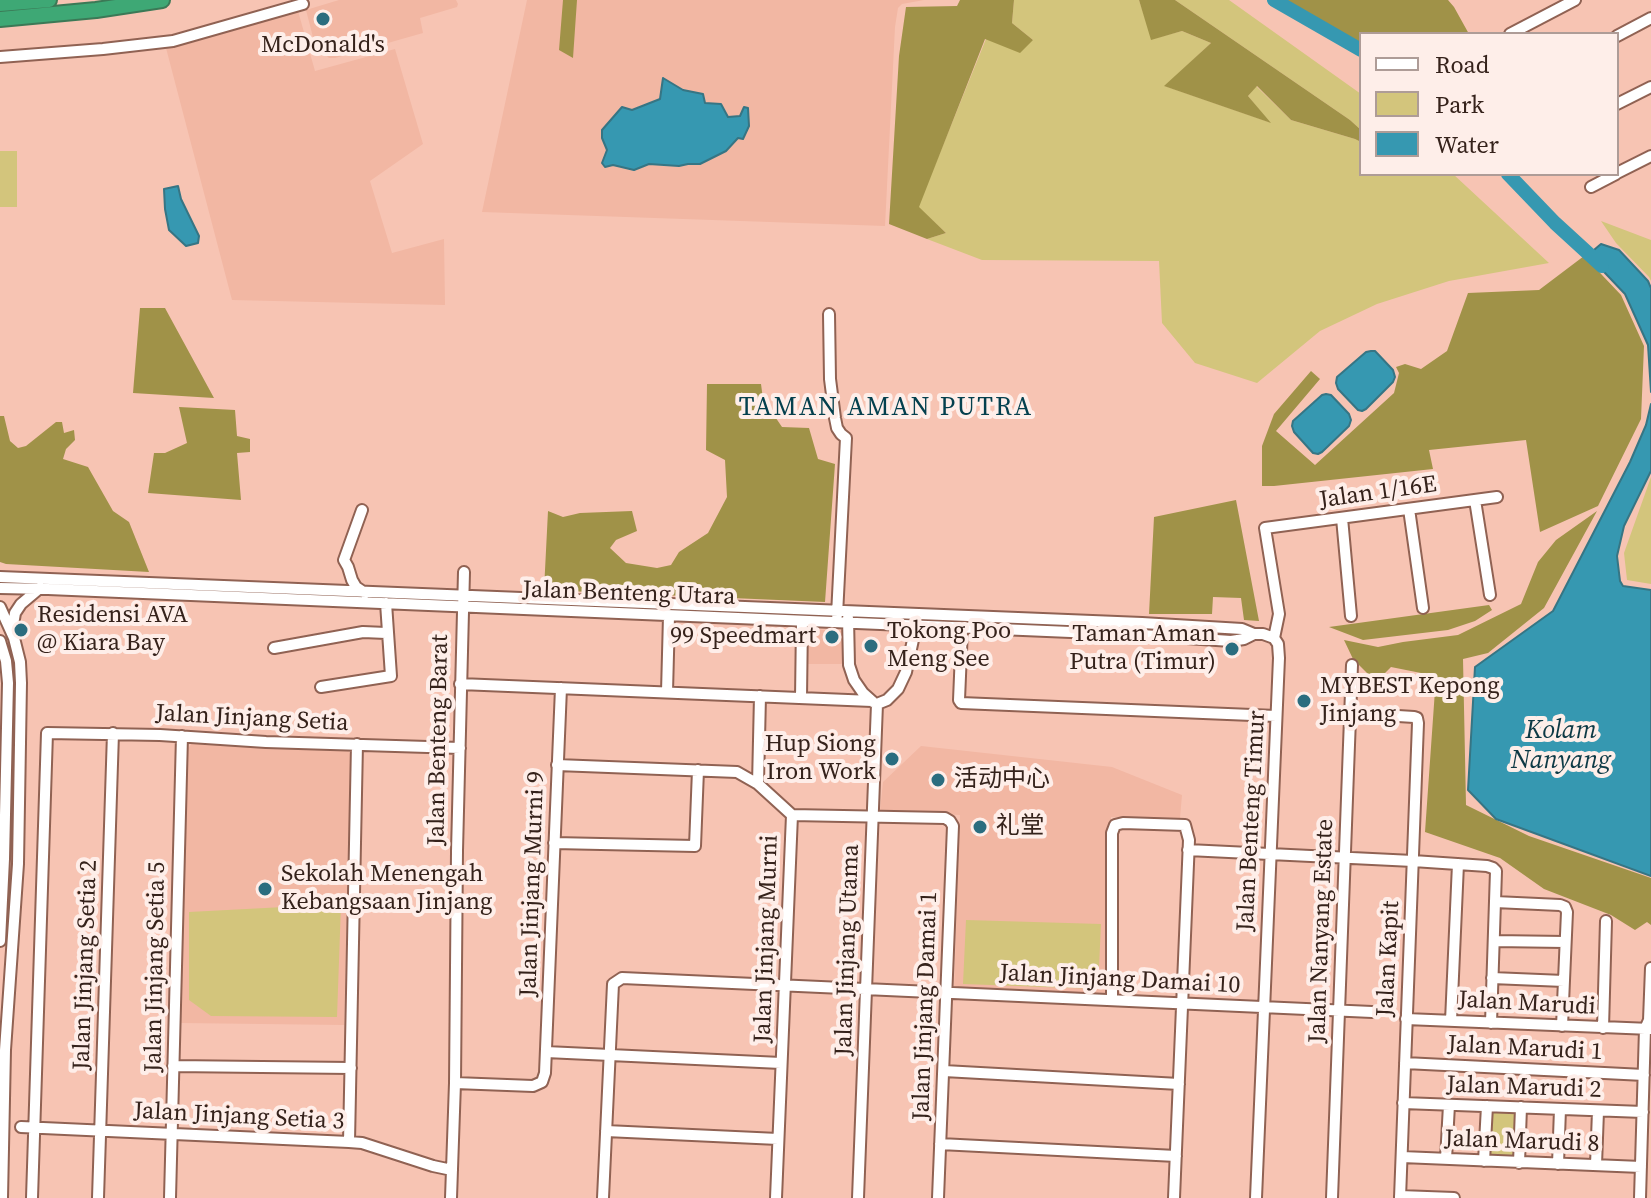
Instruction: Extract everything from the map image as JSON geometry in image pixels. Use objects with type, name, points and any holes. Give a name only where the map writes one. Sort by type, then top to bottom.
[{"type":"highway","points":[[0,4],[39,0]]},
{"type":"highway","points":[[0,19],[162,0]]},
{"type":"street","points":[[1514,32],[1575,0]]},
{"type":"street","points":[[0,57],[173,41],[305,1]]},
{"type":"street","points":[[1619,35],[1651,18]]},
{"type":"street","points":[[1619,103],[1651,87]]},
{"type":"street","points":[[1619,172],[1651,156]]},
{"type":"street","points":[[1591,187],[1612,176]]},
{"type":"street","points":[[829,314],[830,379],[835,418],[841,434],[846,438],[842,617],[854,680],[874,702]]},
{"type":"street","name":"Jalan 1/16E","points":[[1265,528],[1497,497]]},
{"type":"street","points":[[1475,500],[1490,595]]},
{"type":"street","points":[[1409,509],[1423,608]]},
{"type":"street","points":[[362,510],[344,560],[356,587],[365,593]]},
{"type":"street","points":[[1342,518],[1351,616]]},
{"type":"street","name":"Jalan Benteng Timur","points":[[1256,1198],[1279,658],[1278,644],[1274,638],[1279,614],[1265,528]]},
{"type":"street","name":"Jalan Benteng Barat","points":[[451,1198],[464,572]]},
{"type":"street","name":"Jalan Benteng Utara","points":[[0,577],[365,593],[463,602]]},
{"type":"street","name":"Jalan Benteng Utara","points":[[0,588],[386,603],[538,604],[842,617],[1142,623],[1242,629],[1274,638]]},
{"type":"street","points":[[12,633],[15,613],[40,588]]},
{"type":"street","points":[[321,687],[391,676],[386,603]]},
{"type":"street","name":"Jalan Benteng Utara","points":[[538,604],[669,616],[802,621],[842,617],[916,626],[1231,641],[1254,634]]},
{"type":"street","points":[[0,607],[12,633],[21,673],[18,864],[5,1050],[2,1198]]},
{"type":"street","points":[[667,692],[669,616]]},
{"type":"street","points":[[801,698],[802,621]]},
{"type":"street","points":[[460,684],[874,702],[887,700],[898,689],[906,672],[916,626]]},
{"type":"street","points":[[962,628],[961,703],[1276,716]]},
{"type":"street","points":[[274,648],[363,632],[386,633]]},
{"type":"street","points":[[0,641],[8,683],[0,941]]},
{"type":"street","name":"Jalan Nanyang Estate","points":[[1332,1198],[1352,665]]},
{"type":"street","name":"Jalan Jinjang Murni 9","points":[[455,1083],[533,1086],[542,1082],[545,1073],[561,688]]},
{"type":"street","points":[[557,765],[737,772],[758,784],[760,696]]},
{"type":"street","name":"Jalan Jinjang Utama","points":[[858,1198],[874,702]]},
{"type":"street","name":"Jalan Kapit","points":[[1350,713],[1414,717],[1418,723],[1400,1197]]},
{"type":"street","name":"Jalan Jinjang Setia","points":[[34,1128],[47,733],[460,748]]},
{"type":"street","name":"Jalan Jinjang Setia 2","points":[[98,1198],[113,733]]},
{"type":"street","name":"Jalan Jinjang Setia 5","points":[[170,1198],[182,736]]},
{"type":"street","points":[[349,1142],[357,744]]},
{"type":"street","points":[[554,843],[695,846],[698,770]]},
{"type":"street","name":"Jalan Jinjang Murni","points":[[758,784],[792,815],[776,1198]]},
{"type":"street","points":[[792,815],[872,817]]},
{"type":"street","name":"Jalan Jinjang Damai 1","points":[[872,817],[945,818],[953,826],[938,1198]]},
{"type":"street","points":[[1112,1000],[1112,833],[1115,825],[1185,825],[1189,840],[1174,1198]]},
{"type":"street","points":[[1188,850],[1493,868],[1496,871],[1491,1023]]},
{"type":"street","points":[[1451,1021],[1458,864]]},
{"type":"street","points":[[1495,902],[1565,907],[1562,1026]]},
{"type":"street","points":[[1603,1028],[1606,921]]},
{"type":"street","points":[[1494,941],[1565,942]]},
{"type":"street","points":[[1640,1198],[1644,1172],[1644,1075],[1651,968]]},
{"type":"street","name":"Jalan Jinjang Damai 10","points":[[610,1055],[613,984],[622,978],[1372,1012]]},
{"type":"street","points":[[1492,978],[1564,981]]},
{"type":"street","name":"Jalan Marudi","points":[[1406,1019],[1648,1029]]},
{"type":"street","points":[[546,1052],[781,1063]]},
{"type":"street","points":[[603,1198],[610,1055]]},
{"type":"street","name":"Jalan Marudi 1","points":[[1405,1063],[1644,1075]]},
{"type":"street","points":[[173,1066],[351,1068]]},
{"type":"street","points":[[944,1071],[1179,1084]]},
{"type":"street","name":"Jalan Marudi 2","points":[[1403,1103],[1643,1112]]},
{"type":"street","points":[[1446,1159],[1449,1105]]},
{"type":"street","points":[[1484,1161],[1487,1106]]},
{"type":"street","points":[[1519,1163],[1521,1107]]},
{"type":"street","points":[[1558,1164],[1560,1109]]},
{"type":"street","points":[[1596,1165],[1598,1111]]},
{"type":"street","points":[[4,1115],[21,1127],[4,1138]]},
{"type":"street","name":"Jalan Jinjang Setia 3","points":[[21,1127],[362,1143],[452,1170]]},
{"type":"street","points":[[32,1198],[34,1128]]},
{"type":"street","points":[[606,1131],[778,1139]]},
{"type":"street","points":[[940,1144],[1176,1156]]},
{"type":"street","name":"Jalan Marudi 8","points":[[1402,1157],[1596,1165],[1644,1172]]},
{"type":"street","points":[[1400,1197],[1454,1198]]},
{"type":"shaded area","points":[[339,0],[456,0],[458,4],[457,7],[420,18],[423,33],[329,58],[315,45],[306,10]]},
{"type":"shaded area","points":[[527,0],[924,0],[902,4],[898,8],[885,226],[482,212]]},
{"type":"shaded area","points":[[563,0],[577,0],[573,58],[559,50]]},
{"type":"shaded area","points":[[960,0],[1014,0],[1012,23],[1033,40],[1020,53],[985,39],[919,207],[946,233],[927,239],[889,224],[899,56],[906,7],[957,6]]},
{"type":"shaded area","points":[[1139,0],[1175,0],[1350,120],[1359,128],[1359,141],[1291,120],[1257,86],[1248,96],[1271,123],[1164,86],[1211,43],[1182,31],[1151,40]]},
{"type":"shaded area","points":[[1281,0],[1448,0],[1468,32],[1359,32],[1359,45]]},
{"type":"shaded area","points":[[298,11],[315,71],[395,49],[423,144],[370,181],[392,253],[444,239],[445,305],[232,300],[166,48]]},
{"type":"shaded area","points":[[1584,256],[1621,295],[1644,346],[1641,419],[1598,506],[1540,532],[1526,440],[1429,450],[1433,469],[1262,486],[1262,446],[1274,414],[1311,371],[1320,379],[1276,431],[1315,465],[1394,393],[1399,373],[1396,367],[1405,364],[1421,369],[1447,351],[1468,293],[1539,290]]},
{"type":"shaded area","points":[[140,308],[165,308],[214,398],[133,393]]},
{"type":"shaded area","points":[[707,384],[761,384],[763,399],[782,427],[809,428],[818,459],[835,464],[825,602],[544,590],[548,511],[563,517],[580,513],[632,511],[637,531],[616,540],[610,548],[626,563],[657,568],[671,565],[679,552],[708,533],[727,497],[725,460],[706,450]]},
{"type":"shaded area","points":[[179,407],[235,410],[237,436],[250,439],[250,452],[237,453],[241,500],[148,493],[154,453],[165,453],[187,443]]},
{"type":"shaded area","points":[[0,416],[4,416],[10,441],[18,448],[26,446],[56,422],[62,422],[64,433],[74,430],[75,440],[66,449],[63,459],[88,467],[113,511],[129,522],[149,572],[0,562]]},
{"type":"shaded area","points":[[1236,500],[1259,621],[1244,620],[1241,598],[1213,597],[1212,614],[1149,614],[1154,517]]},
{"type":"shaded area","points":[[1597,511],[1544,608],[1488,653],[1463,659],[1466,805],[1529,836],[1651,878],[1651,925],[1647,922],[1635,930],[1611,915],[1544,889],[1500,858],[1425,832],[1436,676],[1391,667],[1376,682],[1353,659],[1344,640],[1378,647],[1458,635],[1521,604],[1538,562],[1556,540]]},
{"type":"shaded area","points":[[1489,605],[1492,610],[1475,621],[1448,630],[1363,640],[1329,627]]},
{"type":"shaded area","points":[[804,629],[846,631],[846,664],[804,664]]},
{"type":"shaded area","name":"Sekolah Menengah Kebangsaan Jinjang","points":[[192,743],[347,749],[351,755],[344,1025],[180,1023],[187,750]]},
{"type":"shaded area","points":[[921,746],[1112,767],[1182,795],[1180,818],[1111,817],[1107,993],[954,989],[960,815],[880,811],[883,782]]},
{"type":"green space","points":[[1014,0],[1139,0],[1152,39],[1182,31],[1211,43],[1165,86],[1269,122],[1248,96],[1256,86],[1291,120],[1359,141],[1359,176],[1455,176],[1549,263],[1449,281],[1377,304],[1320,331],[1257,383],[1195,363],[1162,323],[1159,261],[982,260],[927,239],[946,233],[918,207],[986,39],[1033,40],[1012,23]]},
{"type":"green space","points":[[1175,0],[1229,0],[1359,93],[1359,128]]},
{"type":"green space","points":[[0,151],[17,151],[17,207],[0,207]]},
{"type":"green space","points":[[1601,221],[1651,240],[1651,281],[1616,243]]},
{"type":"green space","points":[[1651,477],[1651,584],[1627,580],[1624,553]]},
{"type":"green space","points":[[341,904],[337,1017],[211,1016],[189,1000],[189,912]]},
{"type":"green space","points":[[966,920],[1101,924],[1098,989],[963,984]]},
{"type":"green space","points":[[1491,1111],[1518,1112],[1515,1159],[1489,1158]]},
{"type":"water","points":[[663,78],[683,90],[703,94],[705,103],[721,104],[728,117],[740,116],[744,107],[748,108],[749,126],[743,139],[738,138],[726,151],[700,164],[649,164],[634,170],[613,165],[605,167],[602,163],[607,150],[602,130],[622,107],[632,110],[660,99]]},
{"type":"water","points":[[178,186],[199,236],[198,243],[186,246],[169,230],[165,209],[164,189]]},
{"type":"water","points":[[1601,244],[1619,250],[1651,288],[1651,392],[1648,345],[1625,294],[1588,255]]},
{"type":"water","points":[[1375,351],[1393,370],[1395,377],[1366,409],[1358,410],[1338,389],[1337,377],[1366,352]]},
{"type":"water","points":[[1326,394],[1331,395],[1351,420],[1349,426],[1318,454],[1313,453],[1292,426],[1293,421]]},
{"type":"water","name":"Kolam Nanyang","points":[[1651,404],[1651,471],[1624,526],[1617,556],[1623,586],[1651,590],[1651,876],[1496,819],[1468,790],[1475,667],[1553,611],[1630,462],[1646,425]]},
{"type":"waterway","points":[[1274,0],[1359,49]]},
{"type":"waterway","points":[[1510,176],[1602,266]]},
{"type":"place","name":"McDonald's","points":[[323,19]]},
{"type":"place","name":"Residensi AVA @ Kiara Bay","points":[[21,630]]},
{"type":"place","name":"99 Speedmart","points":[[832,637]]},
{"type":"place","name":"Tokong Poo Meng See","points":[[871,646]]},
{"type":"place","name":"Taman Aman Putra (Timur)","points":[[1232,649]]},
{"type":"place","name":"MYBEST Kepong Jinjang","points":[[1304,701]]},
{"type":"place","name":"Hup Siong Iron Work","points":[[892,759]]},
{"type":"place","name":"活动中心","points":[[938,780]]},
{"type":"place","name":"礼堂","points":[[980,827]]},
{"type":"place","name":"Sekolah Menengah Kebangsaan Jinjang","points":[[265,889]]},
{"type":"district","name":"TAMAN AMAN PUTRA","points":[[886,408]]}]
